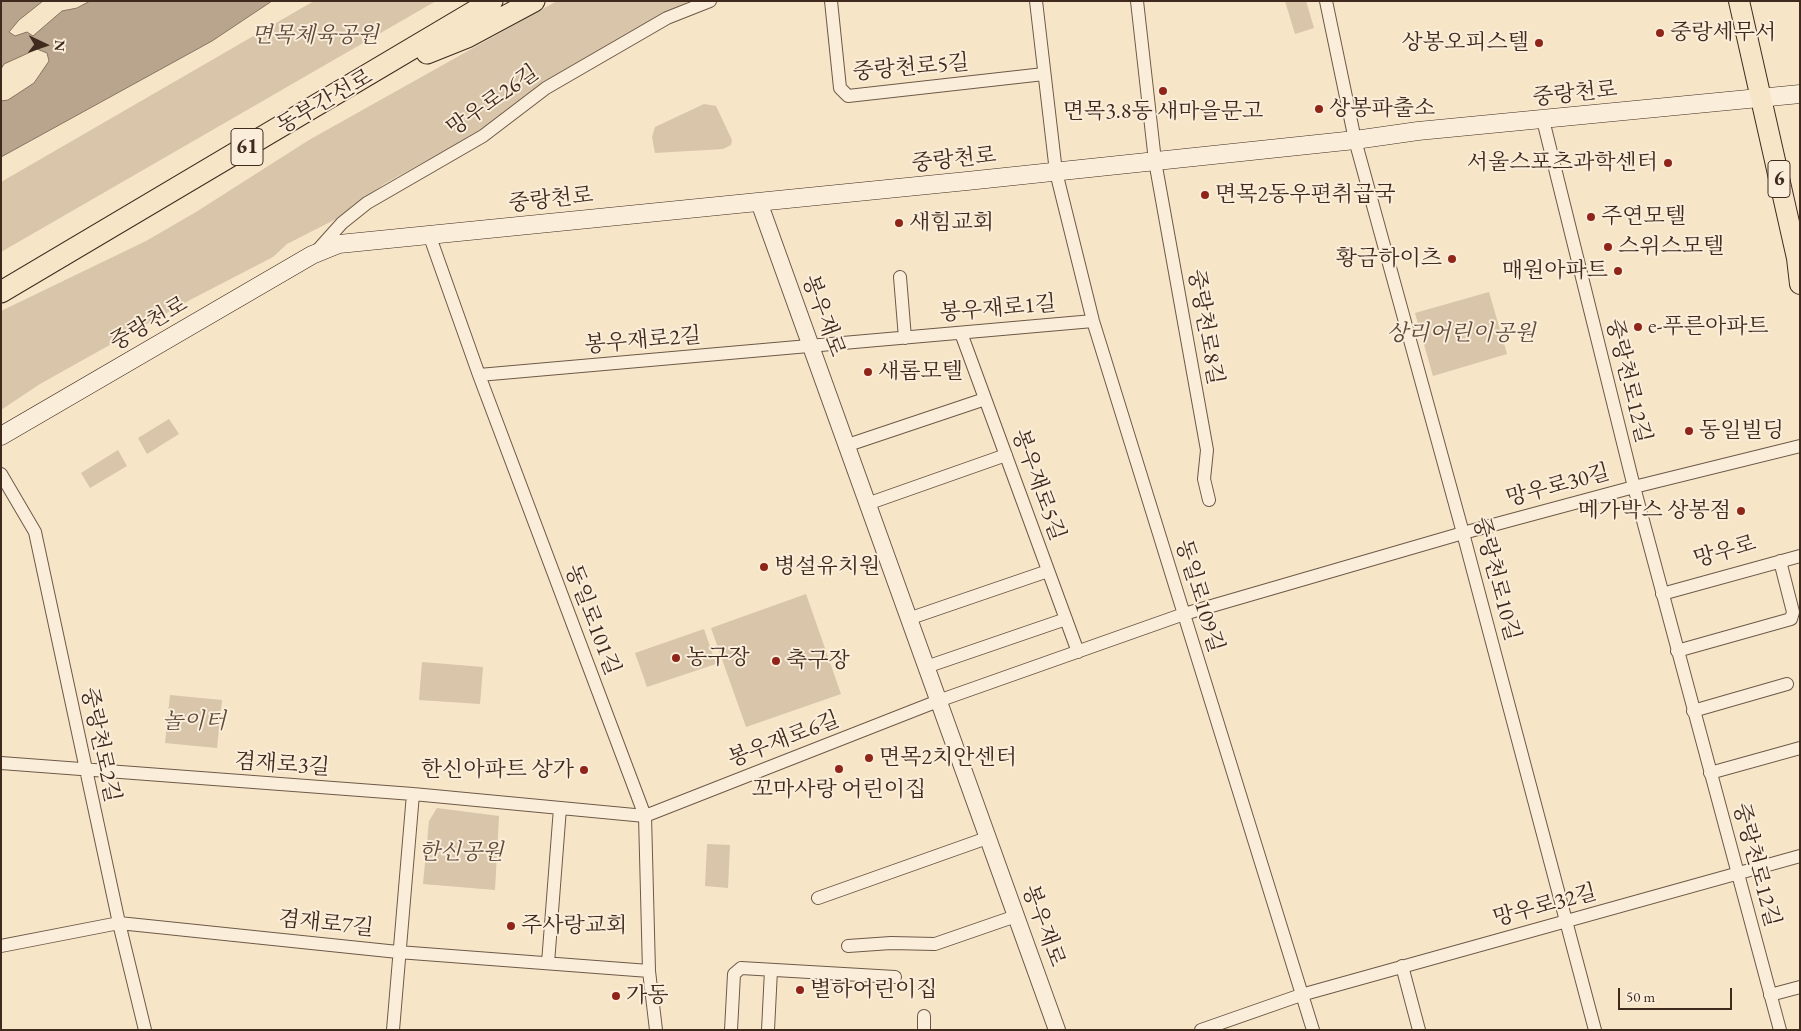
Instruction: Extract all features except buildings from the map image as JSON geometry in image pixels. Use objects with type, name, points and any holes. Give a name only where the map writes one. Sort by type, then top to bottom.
[{"type":"highway","name":"동부간선로","points":[[1,292],[373,74],[492,1]]},
{"type":"highway","points":[[373,74],[467,37],[534,1]]},
{"type":"main road","name":"6","points":[[1739,1],[1798,262],[1800,284]]},
{"type":"main road","name":"중랑천로","points":[[1,436],[312,255],[339,244],[1056,172],[1355,140],[1418,131],[1800,94]]},
{"type":"street","name":"망우로26길","points":[[312,255],[333,232],[366,203],[483,136],[546,88],[667,18],[710,1]]},
{"type":"street","name":"중랑천로5길","points":[[831,1],[840,88],[848,96],[1044,74]]},
{"type":"street","points":[[1036,1],[1056,172]]},
{"type":"street","points":[[1137,1],[1155,161]]},
{"type":"street","points":[[1326,1],[1355,140]]},
{"type":"street","name":"중랑천로12길","points":[[1543,120],[1634,487],[1780,1030]]},
{"type":"street","name":"중랑천로10길","points":[[1355,140],[1464,533],[1595,1030]]},
{"type":"street","name":"중랑천로8길","points":[[1155,161],[1207,450],[1204,479],[1209,500]]},
{"type":"street","name":"동일로109길","points":[[1056,172],[1093,321],[1313,1030]]},
{"type":"street","name":"봉우재로","points":[[759,202],[1057,1030]]},
{"type":"street","name":"동일로101길","points":[[430,236],[479,375],[645,816],[649,971],[656,1030]]},
{"type":"street","points":[[900,277],[906,338]]},
{"type":"street","name":"봉우재로1길","points":[[810,346],[1093,321]]},
{"type":"street","name":"봉우재로5길","points":[[961,333],[1078,652]]},
{"type":"street","name":"봉우재로2길","points":[[479,375],[810,346]]},
{"type":"street","points":[[846,446],[985,399]]},
{"type":"street","name":"망우로30길","points":[[1184,614],[1464,533],[1634,487],[1800,446]]},
{"type":"street","points":[[867,504],[1006,455]]},
{"type":"street","name":"중랑천로2길","points":[[1,474],[35,532],[85,771],[145,1030]]},
{"type":"street","name":"망우로","points":[[1662,594],[1800,556]]},
{"type":"street","points":[[1677,651],[1791,619],[1793,612],[1780,561]]},
{"type":"street","points":[[908,619],[1048,572]]},
{"type":"street","points":[[938,701],[1184,614]]},
{"type":"street","points":[[926,667],[1066,619]]},
{"type":"street","points":[[1693,711],[1787,684]]},
{"type":"street","name":"봉우재로6길","points":[[645,816],[938,701]]},
{"type":"street","points":[[1710,773],[1800,748]]},
{"type":"street","name":"겸재로3길","points":[[1,763],[85,771],[413,794],[645,816]]},
{"type":"street","points":[[393,1030],[398,952],[413,794]]},
{"type":"street","points":[[548,963],[560,808]]},
{"type":"street","points":[[818,898],[987,838]]},
{"type":"street","name":"망우로32길","points":[[1201,1030],[1301,995],[1800,856]]},
{"type":"street","points":[[848,946],[891,943],[937,944],[1016,916]]},
{"type":"street","name":"겸재로7길","points":[[1,946],[119,923],[398,952],[649,971]]},
{"type":"street","points":[[1402,966],[1419,1030]]},
{"type":"street","points":[[732,1030],[734,974],[741,968],[895,977]]},
{"type":"street","points":[[768,1030],[771,970]]},
{"type":"street","points":[[1770,995],[1800,987]]},
{"type":"street","points":[[924,1016],[924,1030]]},
{"type":"green space","name":"면목체육공원","points":[[314,1],[436,1],[1,252],[1,182]]},
{"type":"green space","points":[[557,1],[689,1],[633,31],[477,133],[384,184],[340,217],[287,244],[273,257],[190,300],[40,384],[1,410],[1,311],[146,241],[196,212],[309,140]]},
{"type":"green space","points":[[1285,1],[1306,1],[1314,28],[1295,34]]},
{"type":"green space","points":[[704,104],[716,106],[732,140],[731,145],[723,149],[655,153],[652,137],[655,127]]},
{"type":"green space","name":"상리어린이공원","points":[[1489,292],[1507,354],[1433,376],[1415,313]]},
{"type":"green space","points":[[169,419],[179,434],[147,454],[138,438]]},
{"type":"green space","points":[[118,450],[127,466],[90,488],[81,473]]},
{"type":"green space","name":"축구장","points":[[806,594],[841,694],[746,727],[711,628]]},
{"type":"green space","name":"농구장","points":[[704,629],[716,664],[647,687],[635,653]]},
{"type":"green space","points":[[422,662],[483,667],[480,704],[419,700]]},
{"type":"green space","name":"놀이터","points":[[170,695],[222,700],[217,748],[165,743]]},
{"type":"green space","name":"한신공원","points":[[437,808],[499,816],[495,890],[423,884],[429,821]]},
{"type":"green space","points":[[707,844],[730,845],[728,888],[705,886]]},
{"type":"shaded area","points":[[1,1],[43,1],[19,20],[9,32],[15,36],[27,32],[33,36],[62,11],[77,8],[90,1],[272,1],[212,41],[1,157],[1,101],[8,100],[34,83],[49,61],[47,53],[37,49],[4,64],[1,69]]},
{"type":"place","name":"중랑세무서","points":[[1660,33]]},
{"type":"place","name":"상봉오피스텔","points":[[1539,43]]},
{"type":"place","name":"면목3.8동 새마을문고","points":[[1163,91]]},
{"type":"place","name":"상봉파출소","points":[[1319,109]]},
{"type":"place","name":"서울스포츠과학센터","points":[[1668,163]]},
{"type":"place","name":"면목2동우편취급국","points":[[1205,195]]},
{"type":"place","name":"주연모텔","points":[[1591,217]]},
{"type":"place","name":"새힘교회","points":[[899,223]]},
{"type":"place","name":"스위스모텔","points":[[1608,247]]},
{"type":"place","name":"황금하이츠","points":[[1452,259]]},
{"type":"place","name":"매원아파트","points":[[1618,271]]},
{"type":"place","name":"e-푸른아파트","points":[[1638,327]]},
{"type":"place","name":"새롬모텔","points":[[868,372]]},
{"type":"place","name":"동일빌딩","points":[[1689,431]]},
{"type":"place","name":"메가박스 상봉점","points":[[1741,511]]},
{"type":"place","name":"병설유치원","points":[[764,567]]},
{"type":"place","name":"농구장","points":[[676,658]]},
{"type":"place","name":"축구장","points":[[776,661]]},
{"type":"place","name":"면목2치안센터","points":[[869,758]]},
{"type":"place","name":"꼬마사랑 어린이집","points":[[839,769]]},
{"type":"place","name":"한신아파트 상가","points":[[584,770]]},
{"type":"place","name":"주사랑교회","points":[[511,926]]},
{"type":"place","name":"별하어린이집","points":[[800,990]]},
{"type":"place","name":"가동","points":[[616,996]]}]
